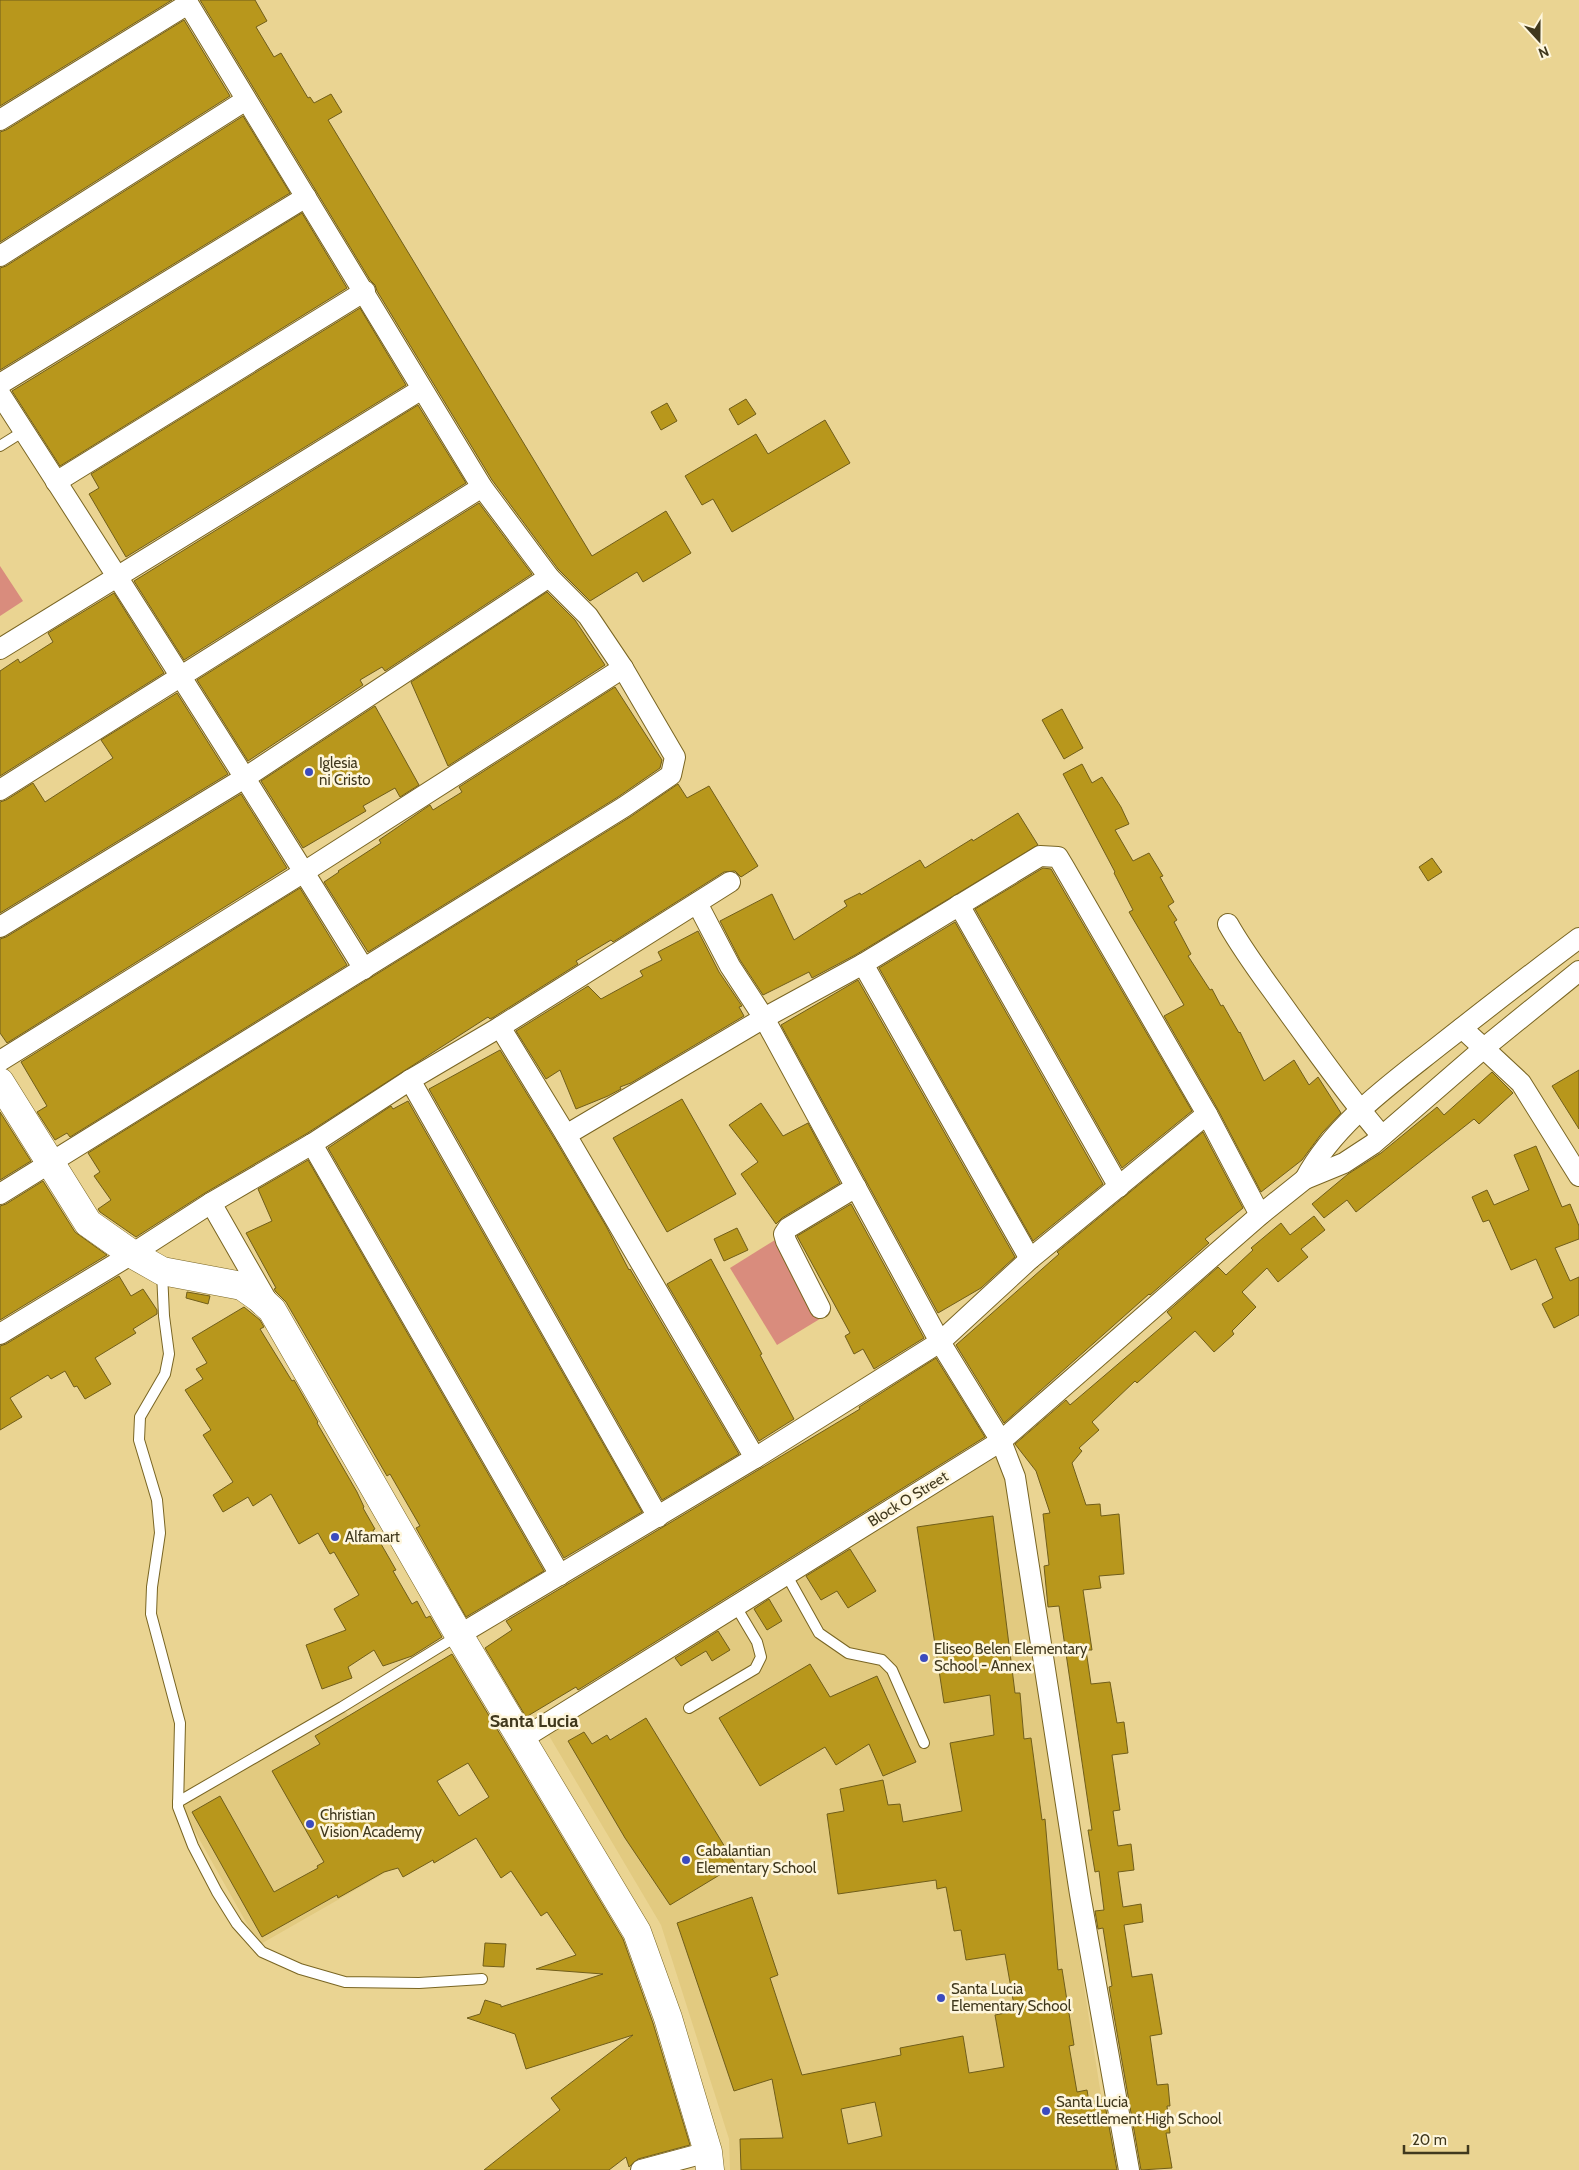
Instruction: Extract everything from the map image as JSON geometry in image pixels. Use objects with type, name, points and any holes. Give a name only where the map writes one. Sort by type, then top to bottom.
[{"type":"street","points":[[0,120],[187,2],[365,291],[482,487],[549,577],[588,616],[623,668],[675,757],[671,775],[0,1194]]},
{"type":"street","points":[[0,256],[246,100]]},
{"type":"street","points":[[0,384],[306,197]]},
{"type":"street","points":[[56,482],[365,291]]},
{"type":"street","points":[[0,648],[422,389]]},
{"type":"street","points":[[0,394],[179,676],[246,777],[364,968]]},
{"type":"street","points":[[0,790],[482,487]]},
{"type":"street","points":[[0,927],[246,777],[549,577]]},
{"type":"street","points":[[0,1061],[304,872],[623,668]]},
{"type":"street","points":[[566,1135],[764,1018],[863,964],[1040,856],[1058,857],[1208,1114],[1260,1215]]},
{"type":"street","points":[[0,1334],[132,1254],[211,1203],[312,1144],[410,1080],[730,882]]},
{"type":"street","points":[[697,903],[730,966],[764,1018],[940,1342],[1001,1441],[1015,1477],[1080,1894],[1128,2170]]},
{"type":"street","points":[[959,905],[1119,1187]]},
{"type":"street","points":[[1228,924],[1254,965],[1361,1111],[1382,1136]]},
{"type":"street","points":[[1305,1179],[1316,1159],[1333,1138],[1405,1072],[1579,938]]},
{"type":"street","points":[[863,964],[1030,1259]]},
{"type":"street","points":[[1305,1179],[1344,1162],[1382,1136],[1484,1048],[1579,971]]},
{"type":"street","points":[[500,1026],[755,1458]]},
{"type":"street","points":[[1462,1028],[1521,1083],[1579,1176]]},
{"type":"street","points":[[410,1080],[658,1517]]},
{"type":"street","points":[[0,1082],[88,1223],[132,1254],[162,1271],[242,1286],[272,1310]]},
{"type":"street","points":[[459,1635],[755,1458],[940,1342],[1030,1259],[1208,1114]]},
{"type":"street","points":[[312,1144],[560,1575]]},
{"type":"street","name":"Block O Street","points":[[522,1739],[1001,1441],[1260,1215],[1305,1179]]},
{"type":"street","points":[[820,1308],[784,1234],[788,1228],[856,1187]]},
{"type":"street","points":[[211,1203],[459,1635],[637,1932],[668,2018],[709,2161],[640,2170]]},
{"type":"lane","points":[[0,446],[24,431]]},
{"type":"lane","points":[[162,1271],[164,1316],[169,1354],[165,1374],[140,1417],[139,1440],[157,1500],[160,1533],[152,1587],[151,1614],[180,1723],[178,1806],[192,1846],[237,1924],[262,1952],[300,1969],[345,1982],[419,1983],[482,1979]]},
{"type":"lane","points":[[786,1574],[819,1633],[848,1653],[882,1660],[892,1670],[924,1743]]},
{"type":"lane","points":[[689,1708],[754,1669],[761,1658],[757,1642],[735,1605]]},
{"type":"lane","points":[[178,1802],[342,1707],[459,1635]]},
{"type":"shaded area","points":[[0,566],[23,601],[0,616]]},
{"type":"shaded area","points":[[775,1240],[823,1317],[777,1345],[730,1268]]},
{"type":"shaded area","points":[[1001,1453],[1100,2089],[1115,2170],[730,2170],[729,2139],[661,1925],[545,1729]]},
{"type":"shaded area","name":"Christian Vision Academy","points":[[346,1712],[393,1793],[439,1842],[259,1945],[181,1807]]},
{"type":"building","points":[[0,0],[172,0],[0,106]]},
{"type":"building","points":[[200,0],[255,0],[267,21],[256,27],[274,57],[281,53],[308,98],[310,97],[314,103],[331,94],[342,112],[328,120],[592,556],[666,511],[691,553],[643,582],[637,572],[590,601],[558,569],[492,480]]},
{"type":"building","points":[[184,20],[230,96],[0,242],[0,132]]},
{"type":"building","points":[[243,116],[290,193],[0,370],[0,268]]},
{"type":"building","points":[[302,213],[347,288],[60,466],[12,391]]},
{"type":"building","points":[[360,308],[406,385],[126,557],[89,494],[99,488],[91,474]]},
{"type":"building","points":[[746,399],[756,414],[738,425],[729,409]]},
{"type":"building","points":[[667,403],[677,421],[661,430],[651,412]]},
{"type":"building","points":[[418,405],[466,483],[184,660],[134,581]]},
{"type":"building","points":[[825,420],[850,463],[732,532],[713,499],[702,505],[685,476],[756,434],[768,454]]},
{"type":"building","points":[[479,503],[532,574],[385,671],[382,667],[360,680],[363,685],[248,761],[197,680]]},
{"type":"building","points":[[547,592],[575,620],[605,665],[448,766],[411,682]]},
{"type":"building","points":[[114,593],[164,673],[0,776],[0,671],[18,659],[20,663],[53,642],[48,633]]},
{"type":"building","points":[[615,687],[662,760],[660,768],[618,797],[368,952],[324,882],[381,843],[379,840],[430,805],[433,810],[462,792],[459,787]]},
{"type":"building","points":[[177,693],[228,774],[0,913],[0,802],[33,783],[45,802],[113,758],[101,740]]},
{"type":"building","points":[[375,706],[419,785],[400,797],[395,788],[363,806],[366,811],[303,848],[261,781]]},
{"type":"building","points":[[1062,709],[1083,748],[1064,759],[1042,720]]},
{"type":"building","points":[[1082,764],[1092,783],[1102,777],[1121,807],[1129,824],[1115,830],[1133,861],[1149,853],[1163,876],[1160,877],[1174,902],[1168,906],[1177,920],[1174,922],[1191,954],[1188,956],[1240,1032],[1264,1081],[1294,1060],[1309,1085],[1318,1077],[1341,1113],[1322,1133],[1302,1160],[1261,1192],[1217,1108],[1164,1016],[1184,1005],[1129,912],[1133,910],[1115,872],[1063,774]]},
{"type":"building","points":[[678,784],[687,798],[709,786],[758,866],[741,877],[735,871],[724,872],[613,942],[611,940],[576,961],[578,964],[494,1017],[490,1019],[488,1017],[306,1134],[205,1193],[136,1237],[100,1212],[98,1209],[111,1200],[94,1176],[100,1172],[88,1153],[630,817]]},
{"type":"building","points":[[241,794],[287,868],[7,1043],[0,1033],[0,939]]},
{"type":"building","points":[[1018,813],[1038,845],[857,954],[812,978],[809,972],[763,995],[740,960],[720,921],[772,894],[794,940],[847,906],[844,901],[860,893],[861,895],[920,860],[925,868]]},
{"type":"building","points":[[1432,858],[1442,872],[1428,881],[1419,867]]},
{"type":"building","points":[[1043,868],[1051,869],[1192,1111],[1122,1168],[975,909]]},
{"type":"building","points":[[300,888],[347,965],[70,1137],[67,1133],[55,1140],[37,1112],[47,1106],[21,1062]]},
{"type":"building","points":[[955,922],[1103,1184],[1033,1241],[879,968]]},
{"type":"building","points":[[698,931],[719,972],[742,1006],[739,1007],[744,1016],[631,1083],[620,1087],[621,1089],[576,1109],[560,1070],[546,1079],[516,1031],[588,986],[601,999],[643,976],[640,971],[662,960],[658,952]]},
{"type":"building","points":[[858,980],[1015,1257],[981,1288],[938,1313],[781,1025]]},
{"type":"building","points":[[500,1050],[556,1141],[606,1226],[629,1270],[739,1454],[662,1500],[429,1089]]},
{"type":"building","points":[[1579,1070],[1579,1129],[1552,1086]]},
{"type":"building","points":[[1492,1072],[1513,1093],[1479,1124],[1474,1119],[1356,1212],[1347,1200],[1324,1218],[1312,1204],[1348,1174],[1381,1153],[1437,1107],[1444,1115]]},
{"type":"building","points":[[682,1099],[736,1194],[667,1232],[613,1138]]},
{"type":"building","points":[[408,1101],[642,1512],[564,1558],[328,1148],[391,1106],[393,1109]]},
{"type":"building","points":[[761,1103],[783,1136],[808,1123],[840,1183],[782,1218],[776,1224],[741,1174],[758,1162],[729,1125]]},
{"type":"building","points":[[0,1112],[31,1161],[0,1180]]},
{"type":"building","points":[[1203,1132],[1243,1208],[1205,1239],[1209,1243],[1004,1423],[956,1345],[1059,1254],[1057,1252]]},
{"type":"building","points":[[1536,1146],[1562,1207],[1570,1204],[1579,1226],[1579,1239],[1555,1248],[1570,1281],[1579,1277],[1579,1315],[1554,1328],[1542,1304],[1553,1298],[1536,1259],[1511,1270],[1489,1220],[1483,1222],[1472,1197],[1487,1190],[1494,1205],[1529,1190],[1514,1155]]},
{"type":"building","points":[[308,1160],[544,1571],[466,1617],[416,1528],[420,1526],[390,1474],[387,1476],[286,1302],[274,1289],[276,1288],[246,1233],[272,1221],[258,1189]]},
{"type":"building","points":[[43,1181],[75,1232],[107,1255],[0,1320],[0,1206]]},
{"type":"building","points":[[851,1204],[924,1338],[874,1369],[863,1349],[854,1354],[845,1336],[850,1333],[797,1236]]},
{"type":"building","points":[[1314,1216],[1325,1230],[1301,1249],[1308,1257],[1278,1282],[1267,1268],[1242,1292],[1256,1307],[1232,1331],[1234,1334],[1214,1352],[1195,1331],[1137,1383],[1135,1381],[1092,1422],[1099,1430],[1079,1448],[1082,1451],[1072,1463],[1086,1505],[1100,1504],[1101,1516],[1119,1514],[1124,1574],[1099,1576],[1101,1588],[1083,1590],[1092,1650],[1086,1650],[1091,1684],[1110,1682],[1117,1723],[1124,1722],[1128,1753],[1112,1755],[1120,1810],[1113,1811],[1118,1846],[1131,1844],[1134,1870],[1118,1872],[1123,1907],[1141,1904],[1143,1922],[1124,1925],[1132,1977],[1152,1974],[1162,2034],[1150,2036],[1157,2085],[1168,2084],[1170,2106],[1167,2106],[1170,2133],[1166,2133],[1172,2168],[1141,2170],[1109,1987],[1112,1986],[1103,1928],[1098,1929],[1095,1911],[1104,1910],[1099,1871],[1095,1872],[1088,1830],[1092,1830],[1059,1606],[1048,1607],[1044,1566],[1049,1565],[1043,1514],[1050,1513],[1036,1471],[1015,1444],[1066,1400],[1070,1405],[1172,1318],[1167,1312],[1218,1267],[1226,1275],[1253,1250],[1251,1248],[1281,1223],[1290,1235]]},
{"type":"building","points":[[737,1228],[748,1250],[724,1261],[714,1239]]},
{"type":"building","points":[[711,1259],[762,1354],[760,1355],[794,1419],[759,1441],[667,1284]]},
{"type":"building","points":[[119,1276],[131,1296],[143,1289],[157,1310],[157,1314],[133,1329],[136,1333],[95,1358],[111,1384],[85,1399],[77,1386],[74,1387],[65,1371],[51,1379],[48,1375],[10,1398],[22,1417],[0,1430],[0,1346]]},
{"type":"building","points":[[187,1292],[210,1296],[208,1304],[186,1298]]},
{"type":"building","points":[[244,1307],[260,1320],[264,1327],[260,1329],[292,1381],[294,1380],[318,1422],[357,1492],[363,1508],[375,1529],[373,1530],[396,1570],[393,1571],[412,1604],[417,1601],[426,1618],[430,1616],[442,1637],[412,1656],[383,1666],[374,1650],[348,1667],[352,1678],[322,1689],[306,1645],[346,1630],[334,1609],[359,1595],[334,1552],[330,1554],[318,1533],[299,1544],[271,1494],[253,1506],[248,1497],[223,1512],[213,1495],[233,1482],[203,1435],[211,1430],[185,1390],[203,1379],[196,1369],[207,1363],[192,1338]]},
{"type":"building","points":[[936,1358],[985,1437],[578,1690],[576,1687],[526,1717],[485,1648],[512,1630],[506,1621],[860,1409],[859,1407]]},
{"type":"building","points":[[993,1516],[1015,1693],[1020,1693],[1024,1739],[1031,1738],[1042,1820],[1045,1819],[1058,1970],[1062,1969],[1074,2045],[1069,2046],[1077,2092],[1087,2090],[1089,2102],[1104,2099],[1117,2170],[741,2170],[740,2139],[783,2138],[772,2079],[734,2091],[677,1923],[752,1897],[778,1975],[770,1978],[802,2075],[901,2055],[900,2048],[963,2036],[969,2073],[1004,2067],[995,2015],[1015,2011],[1005,1954],[966,1960],[961,1930],[954,1931],[946,1887],[937,1889],[936,1880],[838,1894],[827,1814],[844,1811],[840,1789],[883,1780],[888,1805],[900,1804],[903,1822],[962,1811],[950,1743],[994,1735],[990,1695],[944,1703],[917,1527]],"holes":[[[875,2102],[882,2136],[848,2144],[841,2109]]]},
{"type":"building","points":[[850,1549],[876,1591],[848,1608],[837,1591],[821,1600],[806,1576]]},
{"type":"building","points":[[769,1599],[782,1621],[767,1630],[754,1609]]},
{"type":"building","points":[[718,1631],[730,1650],[712,1661],[706,1651],[681,1666],[675,1658]]},
{"type":"building","points":[[452,1654],[623,1939],[653,2023],[690,2145],[638,2159],[629,2167],[626,2157],[609,2170],[484,2170],[560,2110],[551,2098],[633,2035],[526,2069],[515,2034],[467,2018],[480,2014],[485,2000],[501,2005],[501,2007],[603,1974],[536,1969],[576,1955],[547,1912],[541,1916],[511,1871],[501,1878],[476,1838],[434,1863],[433,1860],[403,1877],[398,1868],[384,1872],[338,1898],[337,1895],[262,1937],[192,1812],[220,1796],[274,1892],[318,1868],[317,1866],[324,1862],[272,1771],[320,1744],[315,1736]],"holes":[[[468,1763],[489,1797],[459,1816],[437,1781]]]},
{"type":"building","points":[[810,1664],[830,1697],[877,1676],[916,1762],[883,1776],[869,1744],[836,1765],[825,1747],[760,1786],[719,1718]]},
{"type":"building","points":[[646,1718],[736,1865],[670,1905],[625,1838],[568,1741],[584,1732],[592,1744],[607,1735],[610,1740]]},
{"type":"building","points":[[485,1943],[506,1944],[504,1967],[483,1966]]},
{"type":"place","name":"Iglesia ni Cristo","points":[[309,772]]},
{"type":"place","name":"Alfamart","points":[[335,1537]]},
{"type":"place","name":"Eliseo Belen Elementary School - Annex","points":[[924,1658]]},
{"type":"place","name":"Christian Vision Academy","points":[[310,1824]]},
{"type":"place","name":"Cabalantian Elementary School","points":[[686,1860]]},
{"type":"place","name":"Santa Lucia Elementary School","points":[[941,1998]]},
{"type":"place","name":"Santa Lucia Resettlement High School","points":[[1046,2111]]},
{"type":"district","name":"Santa Lucia","points":[[534,1721]]}]
